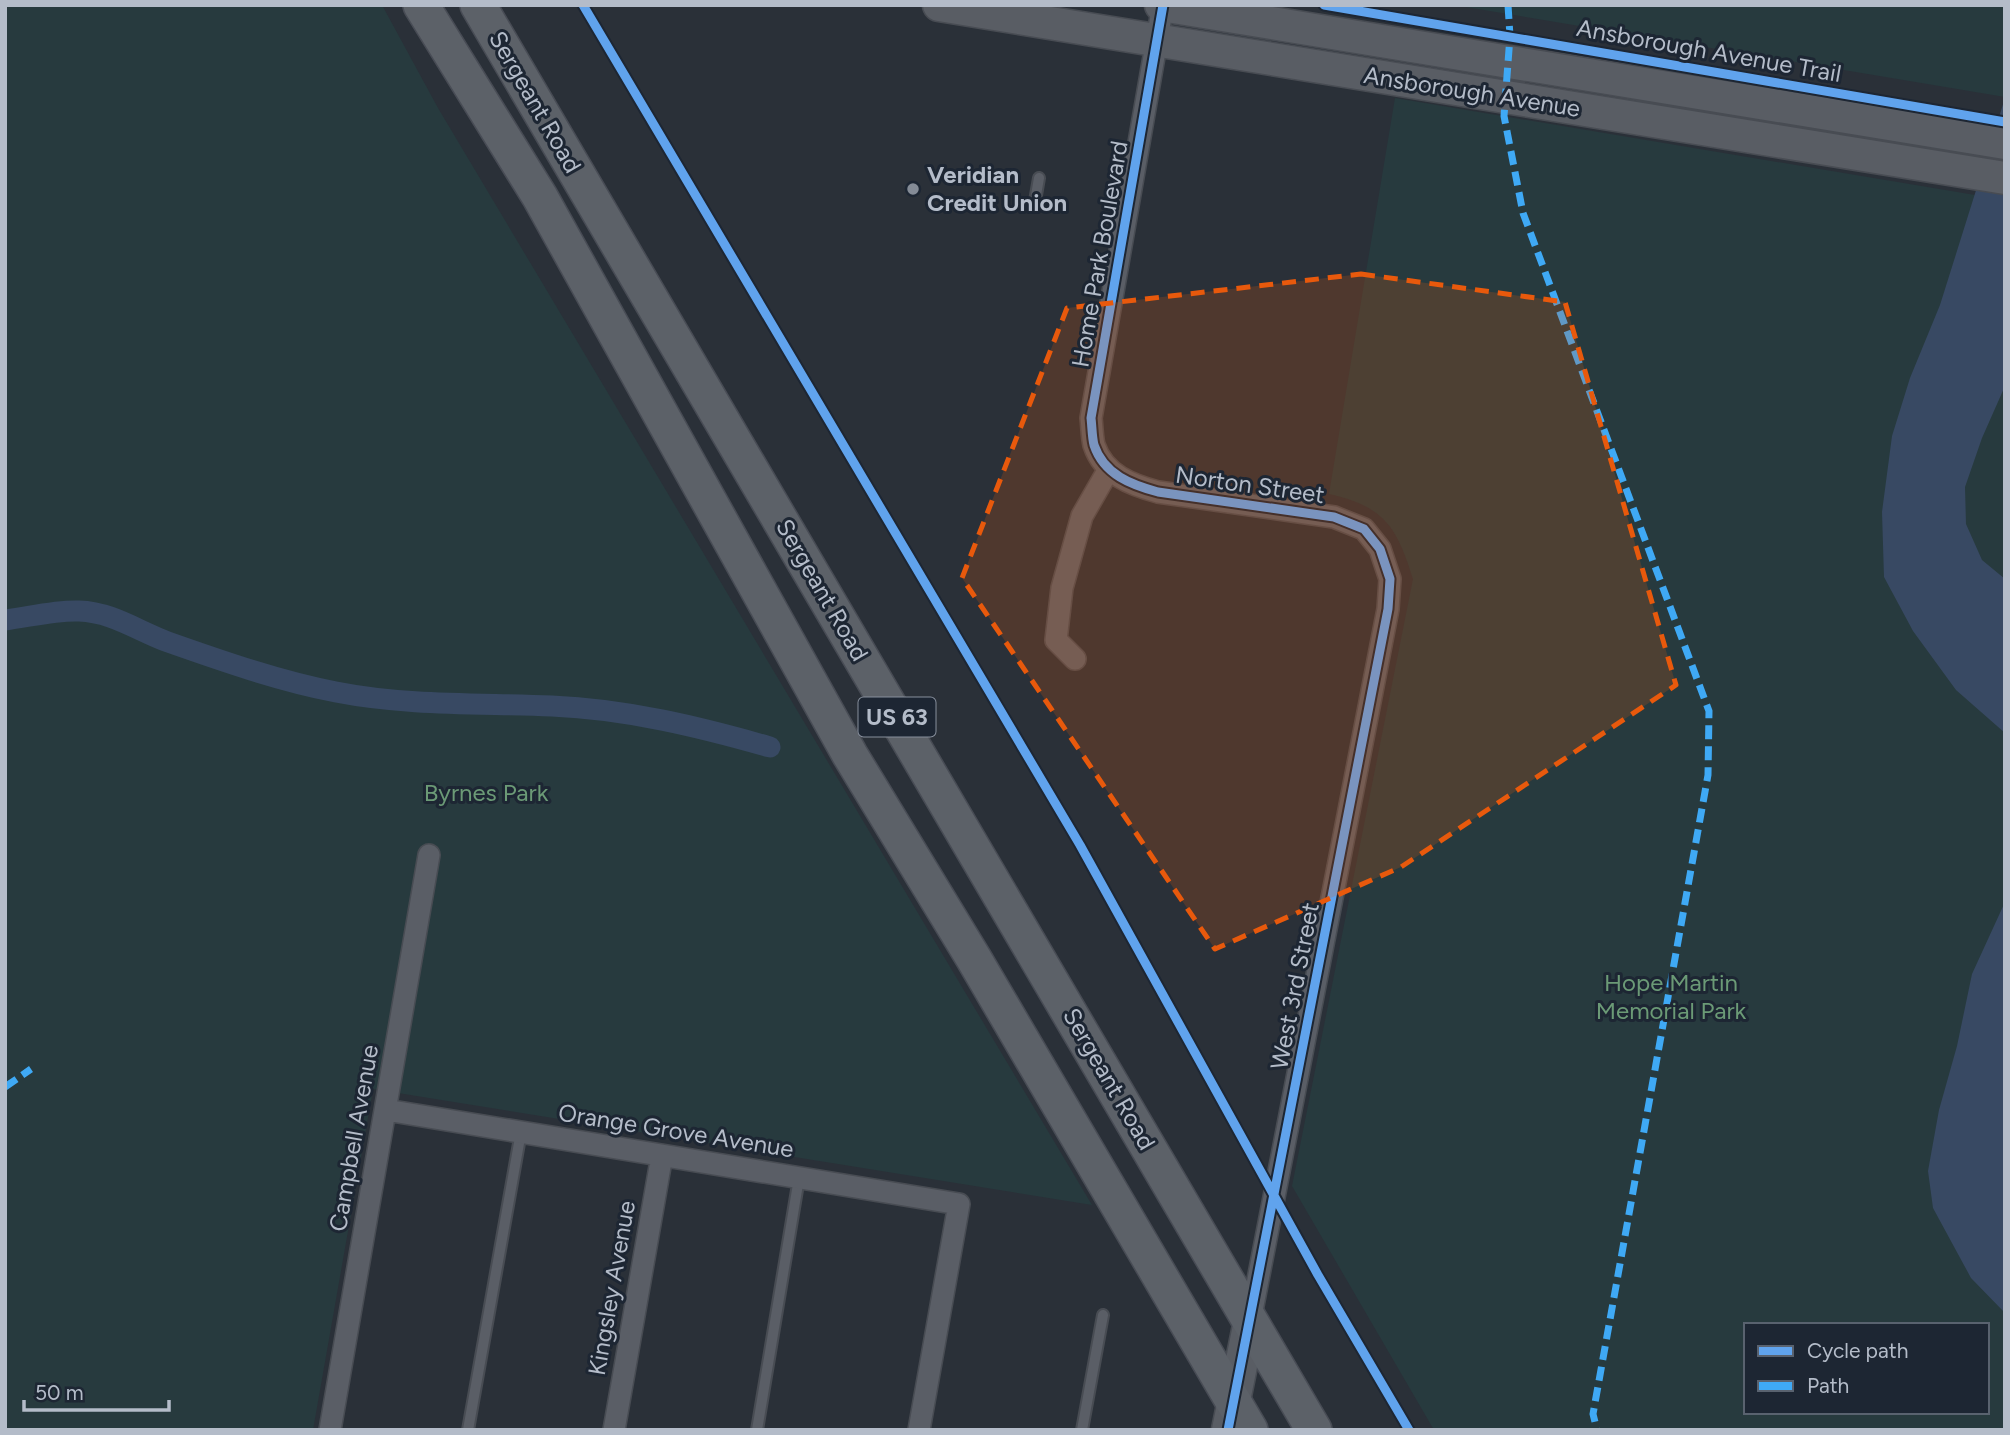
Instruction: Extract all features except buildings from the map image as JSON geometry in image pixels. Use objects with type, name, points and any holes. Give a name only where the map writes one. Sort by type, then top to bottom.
[{"type":"main road","name":"Sergeant Road","points":[[421,5],[540,197],[850,755],[981,971],[1237,1420]]},
{"type":"main road","name":"Sergeant Road","points":[[478,5],[1314,1430]]},
{"type":"main road","name":"Ansborough Avenue","points":[[939,5],[2005,178]]},
{"type":"main road","name":"Ansborough Avenue","points":[[1162,5],[2005,143]]},
{"type":"main road","name":"West 3rd Street","points":[[1237,1420],[1250,1321]]},
{"type":"street","points":[[1157,42],[1162,5]]},
{"type":"street","name":"Home Park Boulevard","points":[[1109,468],[1094,446],[1091,418],[1157,42]]},
{"type":"street","points":[[1075,659],[1056,640],[1062,588],[1082,516],[1109,468]]},
{"type":"street","name":"Norton Street","points":[[1109,468],[1130,484],[1158,492],[1334,517],[1364,529],[1380,549]]},
{"type":"street","name":"West 3rd Street","points":[[1250,1321],[1388,609],[1390,579],[1380,549]]},
{"type":"street","name":"Campbell Avenue","points":[[330,1430],[429,855]]},
{"type":"street","name":"Orange Grove Avenue","points":[[386,1110],[959,1204],[919,1430]]},
{"type":"street","name":"Kingsley Avenue","points":[[614,1430],[662,1155]]},
{"type":"lane","points":[[1035,201],[1039,178]]},
{"type":"lane","points":[[468,1430],[521,1132]]},
{"type":"lane","points":[[757,1430],[799,1178]]},
{"type":"lane","points":[[1082,1430],[1103,1315]]},
{"type":"highlighted area","points":[[1361,274],[1565,302],[1676,685],[1401,867],[1215,949],[962,578],[1067,308]]},
{"type":"green space","name":"Byrnes Park","points":[[5,5],[382,5],[438,108],[1092,1205],[373,1089],[313,1430],[5,1430]]},
{"type":"green space","points":[[1454,5],[2005,5],[2005,97]]},
{"type":"green space","name":"Hope Martin Memorial Park","points":[[1395,98],[2005,200],[2005,1430],[1434,1430],[1292,1186],[1413,579],[1401,545],[1386,522],[1376,512],[1348,499],[1329,494]]},
{"type":"water","points":[[2005,98],[2005,386],[1982,438],[1965,487],[1966,524],[1982,560],[2005,579],[2005,733],[1956,690],[1913,631],[1884,577],[1882,512],[1892,436],[1910,378],[1940,305]]},
{"type":"water","points":[[2005,902],[2005,1313],[1971,1278],[1933,1208],[1928,1171],[1939,1110],[1957,1046],[1972,974]]},
{"type":"waterway","points":[[5,620],[61,612],[91,612],[114,618],[168,642],[230,663],[336,692],[417,702],[552,706],[607,711],[690,726],[770,747]]},
{"type":"marked path","points":[[1508,5],[1510,36],[1504,116],[1523,213],[1709,711],[1708,775],[1593,1414],[1597,1430]]},
{"type":"marked path","points":[[5,1087],[31,1069]]},
{"type":"cycle path","points":[[583,5],[1080,845],[1318,1275],[1409,1430]]},
{"type":"cycle path","points":[[1163,5],[1091,418],[1094,445],[1112,471],[1129,482],[1148,489],[1334,517],[1364,529],[1380,549],[1390,579],[1388,609],[1228,1430]]},
{"type":"cycle path","name":"Ansborough Avenue Trail","points":[[1324,5],[2005,122]]},
{"type":"place","name":"Veridian Credit Union","points":[[913,189]]}]
